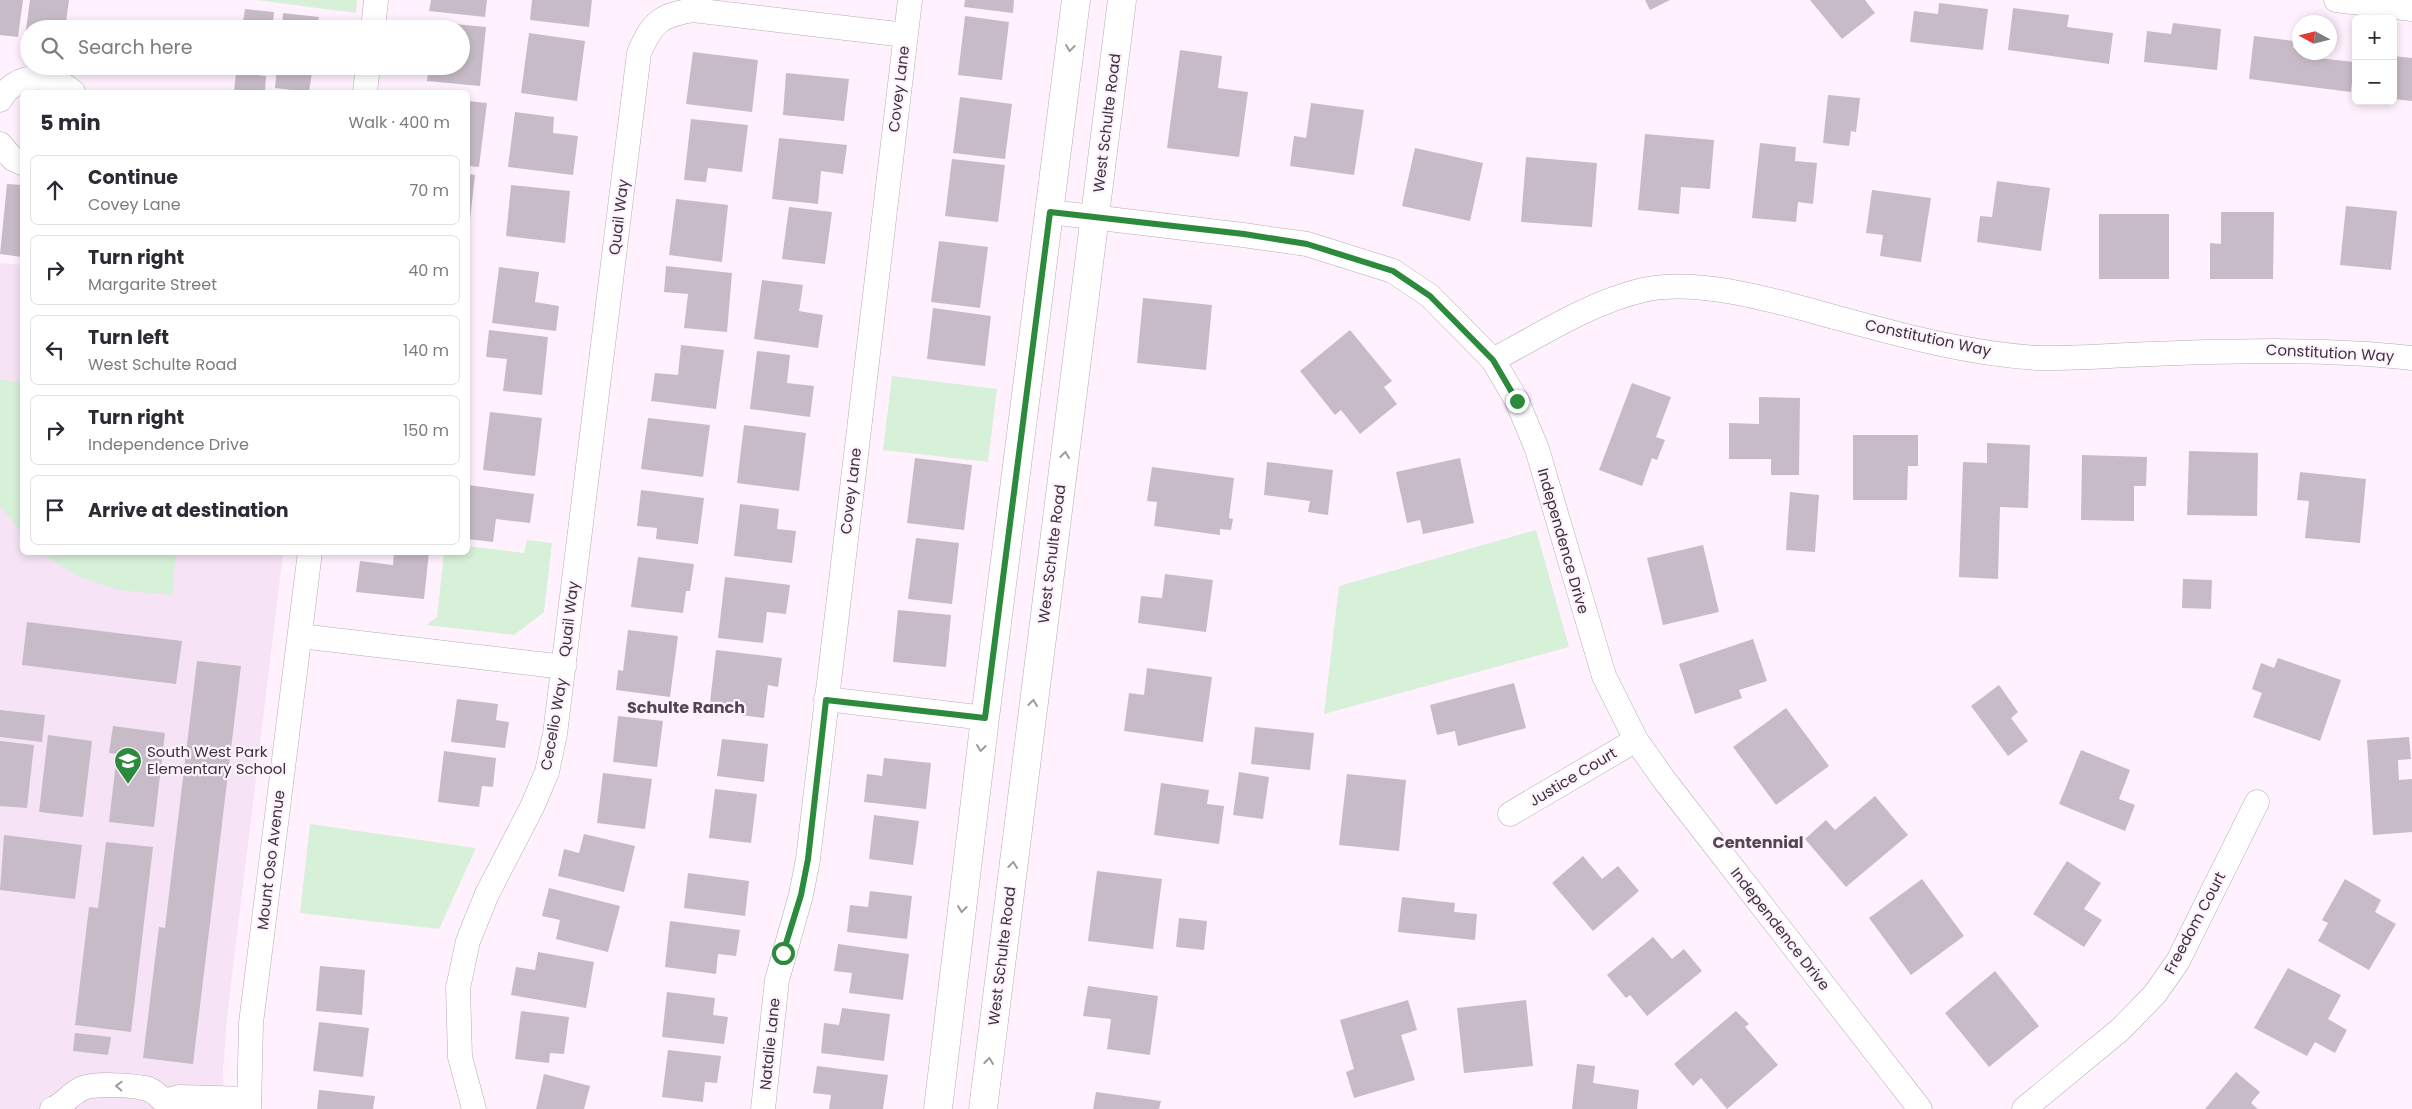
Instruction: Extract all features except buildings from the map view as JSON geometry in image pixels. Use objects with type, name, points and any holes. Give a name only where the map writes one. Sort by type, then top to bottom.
[{"type":"main road","points":[[938,1109],[985,718],[1076,0]]},
{"type":"main road","name":"West Schulte Road","points":[[983,1109],[1122,0]]},
{"type":"street","points":[[374,20],[376,0]]},
{"type":"street","name":"Covey Lane","points":[[777,980],[783,953],[801,895],[808,859],[910,0]]},
{"type":"street","points":[[2336,0],[2412,9]]},
{"type":"street","name":"Quail Way","points":[[564,667],[639,53],[648,32],[668,14],[693,10],[906,35]]},
{"type":"street","points":[[365,90],[367,75]]},
{"type":"street","points":[[0,100],[14,84],[28,78],[43,78],[57,81],[70,90]]},
{"type":"street","points":[[0,144],[13,159],[20,163]]},
{"type":"street","name":"Independence Drive","points":[[1050,212],[1244,234],[1307,244],[1393,271],[1430,296],[1493,360],[1517,401],[1537,449],[1604,676],[1636,740],[1665,781],[1920,1109]]},
{"type":"street","name":"Constitution Way","points":[[1493,360],[1601,303],[1645,290],[1691,287],[1754,295],[1868,326],[1975,351],[2039,358],[2268,350],[2367,353],[2412,358]]},
{"type":"street","name":"Mount Oso Avenue","points":[[249,1104],[251,1023],[310,555]]},
{"type":"street","name":"Cecelio Way","points":[[300,636],[564,667],[555,734],[547,772],[532,807],[487,894],[468,940],[458,988],[460,1058],[474,1109]]},
{"type":"street","points":[[826,700],[985,718]]},
{"type":"street","name":"Justice Court","points":[[1510,814],[1636,740]]},
{"type":"street","name":"Freedom Court","points":[[2024,1109],[2121,1029],[2155,994],[2178,961],[2257,802]]},
{"type":"street","name":"Natalie Lane","points":[[763,1109],[777,980]]},
{"type":"street","points":[[52,1109],[63,1104],[81,1089],[92,1085],[145,1088],[155,1092],[164,1100],[179,1097],[249,1104]]},
{"type":"shaded area","name":"South West Park Elementary School","points":[[0,263],[20,265],[20,555],[283,555],[227,1018],[223,1071],[224,1109],[0,1109]]},
{"type":"green space","points":[[256,0],[357,0],[356,13]]},
{"type":"green space","points":[[892,376],[997,389],[988,462],[883,450]]},
{"type":"green space","points":[[0,380],[20,382],[20,531],[0,506]]},
{"type":"green space","points":[[1536,530],[1569,647],[1324,714],[1339,586]]},
{"type":"green space","points":[[527,540],[552,543],[544,612],[514,635],[426,625],[437,617],[444,555],[470,555],[470,546],[524,553]]},
{"type":"green space","points":[[45,555],[176,555],[172,595],[119,590],[75,575]]},
{"type":"green space","points":[[310,824],[476,848],[439,929],[300,913]]},
{"type":"place","name":"South West Park Elementary School","points":[[128,785]]},
{"type":"district","name":"Schulte Ranch","points":[[686,707]]},
{"type":"district","name":"Centennial","points":[[1758,842]]},
{"type":"route","points":[[783,953],[801,895],[808,859],[826,700],[985,718],[1050,212],[1244,234],[1307,244],[1393,271],[1430,296],[1493,360],[1517,401]]}]
